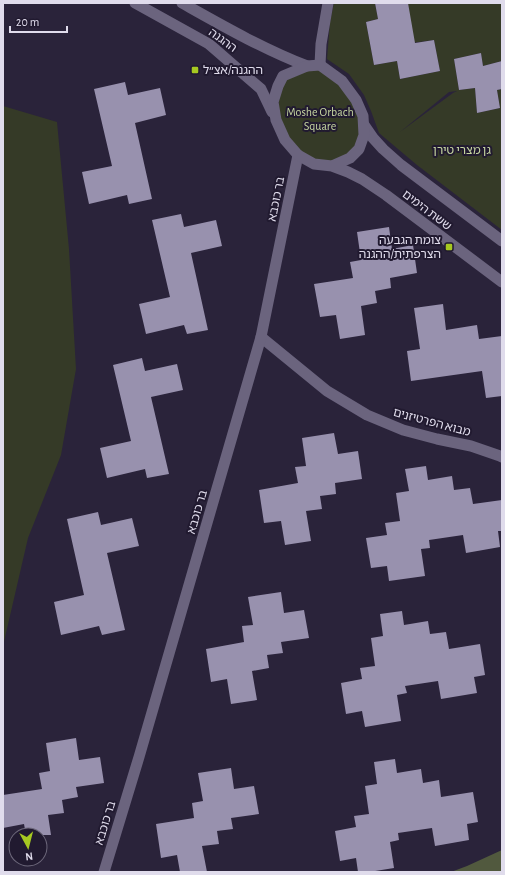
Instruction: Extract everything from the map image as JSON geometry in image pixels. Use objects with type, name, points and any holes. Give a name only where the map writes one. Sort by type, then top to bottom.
[{"type":"street","name":"ההגנה","points":[[135,3],[209,44],[238,68],[261,89],[276,120]]},
{"type":"street","name":"ההגנה","points":[[182,3],[265,48],[307,66]]},
{"type":"street","points":[[320,66],[321,44],[328,3]]},
{"type":"street","points":[[307,66],[320,66],[342,81],[356,100],[363,116],[364,135],[359,149],[350,158],[332,166],[314,164],[298,155],[285,140],[276,120],[273,102],[282,76],[307,66]]},
{"type":"street","name":"ששת הימים","points":[[364,125],[383,149],[401,165],[502,241]]},
{"type":"street","name":"בר כוכבא","points":[[104,872],[261,337],[298,155]]},
{"type":"street","name":"ששת הימים","points":[[332,166],[348,172],[386,195],[502,282]]},
{"type":"street","name":"מבוא הפרטיזנים","points":[[261,337],[327,391],[367,416],[403,430],[471,446],[502,457]]},
{"type":"green space","name":"גן מצרי טירן","points":[[334,3],[375,3],[378,19],[366,22],[374,65],[397,61],[400,79],[440,71],[434,40],[403,44],[408,3],[502,3],[502,61],[483,66],[481,53],[454,59],[459,90],[475,88],[477,113],[500,108],[497,90],[502,89],[502,230],[417,165],[379,133],[364,95],[349,74],[327,59],[330,22]],"holes":[[[457,91],[400,132],[449,92]]]},
{"type":"green space","name":"Moshe Orbach Square","points":[[320,65],[342,81],[363,116],[359,149],[332,166],[298,155],[276,120],[283,76]]},
{"type":"green space","points":[[3,106],[57,122],[69,249],[76,369],[61,455],[28,538],[3,646]]},
{"type":"green space","points":[[502,850],[502,872],[451,872],[467,866]]},
{"type":"building","points":[[375,3],[408,3],[415,43],[434,40],[440,71],[400,79],[397,61],[374,65],[366,22],[378,19]]},
{"type":"building","points":[[481,53],[483,66],[502,61],[502,89],[497,90],[500,108],[477,113],[475,88],[459,90],[454,59]]},
{"type":"building","points":[[125,82],[128,95],[160,88],[166,115],[135,123],[152,199],[129,204],[127,195],[89,204],[82,172],[112,166],[94,89]]},
{"type":"building","points":[[181,214],[184,227],[216,220],[222,246],[191,253],[208,330],[187,334],[184,325],[146,334],[139,304],[170,297],[152,220]]},
{"type":"building","points":[[389,227],[392,249],[413,245],[417,273],[390,278],[391,288],[375,291],[377,303],[361,306],[365,335],[340,339],[336,315],[320,317],[314,284],[353,278],[350,262],[361,260],[357,232]]},
{"type":"building","points":[[443,304],[446,330],[477,325],[479,339],[502,336],[502,396],[486,398],[482,371],[411,381],[407,351],[420,349],[414,308]]},
{"type":"building","points":[[142,358],[145,371],[177,364],[183,390],[151,397],[169,474],[147,478],[145,469],[107,478],[100,448],[131,441],[113,365]]},
{"type":"building","points":[[334,433],[338,454],[358,451],[362,479],[335,483],[336,494],[320,496],[322,509],[306,511],[311,541],[285,545],[281,521],[264,523],[259,490],[298,483],[295,467],[306,466],[302,438]]},
{"type":"building","points":[[426,466],[428,480],[452,476],[454,490],[470,488],[473,504],[502,500],[502,531],[498,531],[500,547],[466,553],[463,535],[429,540],[430,548],[421,549],[425,576],[389,581],[387,566],[371,568],[366,538],[387,535],[385,523],[400,521],[396,493],[409,491],[405,469]]},
{"type":"building","points":[[98,512],[101,525],[132,518],[139,546],[107,553],[125,630],[102,635],[99,626],[61,635],[54,602],[84,595],[67,519]]},
{"type":"building","points":[[281,592],[284,613],[304,610],[309,638],[281,642],[283,653],[267,655],[269,668],[252,671],[257,700],[231,704],[227,679],[211,682],[206,649],[244,642],[242,626],[253,625],[248,597]]},
{"type":"building","points":[[402,611],[404,625],[428,621],[430,634],[446,632],[449,649],[480,644],[485,675],[474,677],[477,693],[441,699],[438,681],[405,686],[407,693],[397,695],[401,721],[365,727],[362,711],[346,714],[341,683],[362,679],[360,668],[375,666],[371,638],[383,636],[380,614]]},
{"type":"building","points":[[76,738],[79,760],[100,757],[104,783],[76,787],[78,797],[62,800],[64,813],[48,815],[51,835],[48,835],[48,827],[25,827],[24,824],[3,828],[3,795],[42,789],[39,773],[50,771],[46,743]]},
{"type":"building","points":[[395,759],[397,773],[421,769],[423,783],[439,780],[441,797],[473,792],[478,822],[467,824],[469,840],[435,846],[432,828],[398,833],[399,840],[390,842],[394,868],[369,872],[358,872],[356,858],[340,861],[335,831],[356,827],[354,816],[369,814],[365,786],[377,784],[374,762]]},
{"type":"building","points":[[231,768],[234,789],[254,786],[259,814],[231,818],[233,829],[217,831],[219,844],[202,846],[207,872],[180,872],[177,855],[161,858],[156,824],[194,818],[192,803],[203,801],[198,773]]},
{"type":"place","name":"ההגנה/אצ״ל","points":[[195,70]]},
{"type":"place","name":"צומת הגבעה הצרפתית/ההגנה","points":[[449,247]]}]
